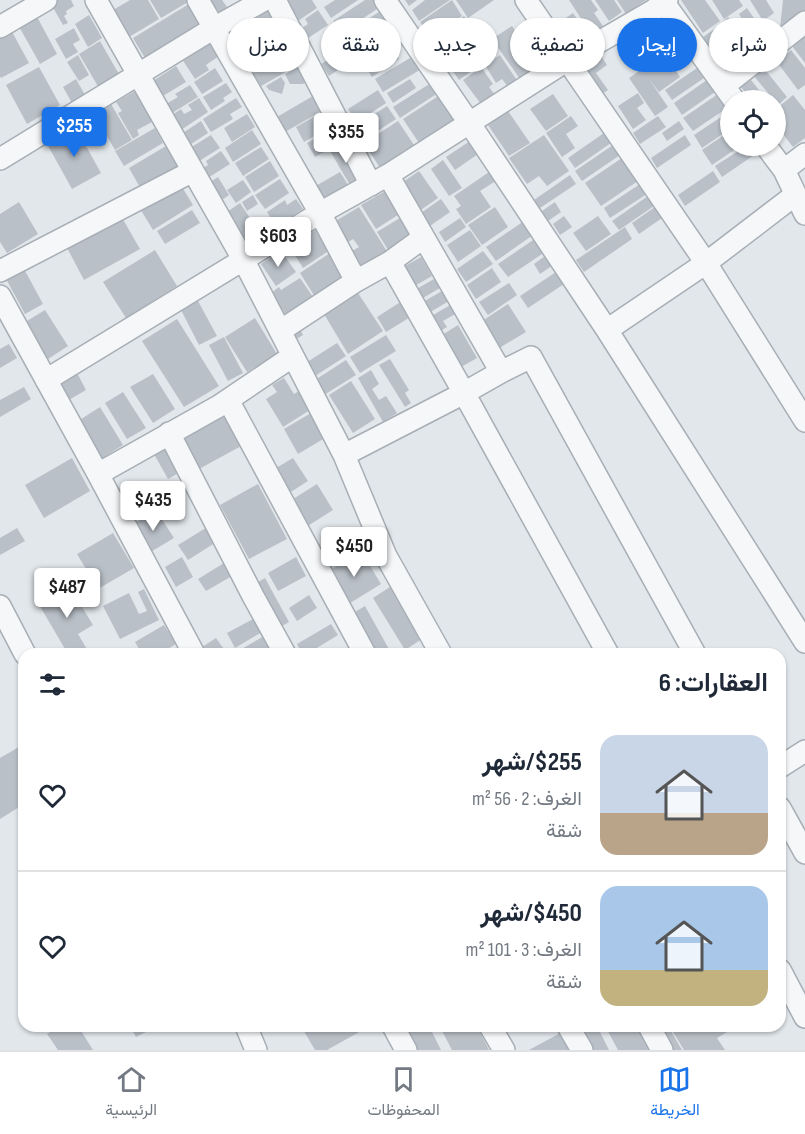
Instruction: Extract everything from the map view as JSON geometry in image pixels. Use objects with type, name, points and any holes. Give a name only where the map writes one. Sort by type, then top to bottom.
[{"type":"street","points":[[0,27],[46,0]]},
{"type":"street","points":[[96,0],[243,259],[344,455],[386,556],[438,648]]},
{"type":"street","points":[[198,0],[320,213],[356,281]]},
{"type":"street","points":[[0,159],[214,28],[264,0]]},
{"type":"street","points":[[274,0],[379,180],[423,237],[501,372]]},
{"type":"street","points":[[385,0],[608,330],[805,642]]},
{"type":"street","points":[[526,0],[539,18]]},
{"type":"street","points":[[605,38],[654,10],[664,1],[727,90]]},
{"type":"street","points":[[732,90],[805,22]]},
{"type":"street","points":[[46,380],[243,259],[379,180],[550,72]]},
{"type":"street","points":[[576,72],[706,263],[805,421]]},
{"type":"street","points":[[784,170],[805,154]]},
{"type":"street","points":[[774,156],[784,170],[805,214]]},
{"type":"street","points":[[0,271],[193,171]]},
{"type":"street","points":[[608,330],[706,263],[795,195]]},
{"type":"street","points":[[280,332],[356,281],[390,262],[423,237]]},
{"type":"street","points":[[390,262],[605,648]]},
{"type":"street","points":[[0,296],[191,648]]},
{"type":"street","points":[[98,474],[219,406],[293,356]]},
{"type":"street","points":[[344,455],[531,357],[692,648]]},
{"type":"street","points":[[228,400],[362,648]]},
{"type":"street","points":[[170,433],[282,648]]},
{"type":"street","points":[[0,606],[22,648]]},
{"type":"street","points":[[786,763],[805,751]]},
{"type":"street","points":[[786,819],[805,853]]},
{"type":"street","points":[[786,981],[805,1017]]},
{"type":"street","points":[[248,1032],[256,1050]]},
{"type":"street","points":[[396,1032],[405,1050]]},
{"type":"street","points":[[494,1032],[504,1050]]},
{"type":"street","points":[[572,1032],[582,1050]]},
{"type":"street","points":[[652,1032],[662,1050]]},
{"type":"building","points":[[58,0],[71,0],[74,6],[66,11],[67,14],[64,16],[68,23],[63,25],[51,4]]},
{"type":"building","points":[[130,0],[148,0],[159,19],[129,37],[113,10]]},
{"type":"building","points":[[150,0],[187,0],[188,2],[161,18]]},
{"type":"building","points":[[210,0],[222,0],[230,11],[222,16]]},
{"type":"building","points":[[289,0],[312,0],[317,8],[302,18],[292,18],[282,4]]},
{"type":"building","points":[[335,0],[358,0],[331,18],[324,7]]},
{"type":"building","points":[[365,0],[376,0],[380,7],[364,18],[338,18]]},
{"type":"building","points":[[405,0],[417,0],[409,6]]},
{"type":"building","points":[[425,0],[450,0],[423,18],[417,18],[412,10]]},
{"type":"building","points":[[452,0],[462,16],[459,18],[426,18]]},
{"type":"building","points":[[456,0],[494,0],[468,18]]},
{"type":"building","points":[[569,0],[591,0],[598,10],[594,13],[597,18],[581,18]]},
{"type":"building","points":[[595,0],[614,0],[622,12],[609,21]]},
{"type":"building","points":[[617,0],[646,0],[626,14]]},
{"type":"building","points":[[681,0],[705,0],[718,18],[709,18],[709,29],[703,33],[697,24],[697,18],[693,18]]},
{"type":"building","points":[[712,0],[739,0],[743,6],[723,18]]},
{"type":"building","points":[[750,0],[766,0],[774,13],[767,18],[761,18]]},
{"type":"building","points":[[783,0],[805,0],[805,10],[788,22],[788,18],[781,18]]},
{"type":"building","points":[[189,4],[201,24],[145,58],[133,38]]},
{"type":"building","points":[[268,7],[275,18],[249,18]]},
{"type":"building","points":[[385,8],[391,18],[370,18]]},
{"type":"building","points":[[663,8],[670,18],[649,18]]},
{"type":"building","points":[[747,8],[754,18],[742,18],[739,14]]},
{"type":"building","points":[[318,10],[323,18],[321,18],[321,30],[309,37],[309,18],[306,18]]},
{"type":"building","points":[[35,13],[57,54],[40,64],[17,23]]},
{"type":"building","points":[[573,13],[576,18],[566,18]]},
{"type":"building","points":[[89,15],[102,38],[88,47],[75,24]]},
{"type":"building","points":[[510,27],[510,65],[498,48],[498,35]]},
{"type":"building","points":[[10,28],[29,63],[1,78],[0,34]]},
{"type":"building","points":[[74,28],[80,40],[73,44],[78,52],[66,59],[55,39]]},
{"type":"building","points":[[709,33],[709,46],[703,37]]},
{"type":"building","points":[[805,36],[805,63],[792,46]]},
{"type":"building","points":[[100,41],[120,76],[99,88],[79,54]]},
{"type":"building","points":[[209,42],[219,56],[206,65],[209,70],[195,79],[182,59]]},
{"type":"building","points":[[791,50],[805,68],[805,85],[798,90],[784,72],[788,72],[788,53]]},
{"type":"building","points":[[78,55],[89,75],[79,81],[67,62]]},
{"type":"building","points":[[500,55],[518,82],[509,88],[502,79],[496,83],[489,72],[498,72],[498,56]]},
{"type":"building","points":[[413,56],[413,72],[416,72],[383,92],[375,79],[387,72],[401,72],[401,63]]},
{"type":"building","points":[[176,66],[186,82],[163,96],[153,81]]},
{"type":"building","points":[[39,67],[60,105],[27,124],[6,85]]},
{"type":"building","points":[[215,68],[223,81],[202,94],[194,82]]},
{"type":"building","points":[[697,68],[704,78],[672,100],[665,90],[691,72],[697,72]]},
{"type":"building","points":[[255,72],[286,72],[261,86],[253,73]]},
{"type":"building","points":[[305,72],[310,80],[303,84],[290,84],[285,74]]},
{"type":"building","points":[[369,72],[380,72],[372,77]]},
{"type":"building","points":[[453,72],[471,72],[459,80]]},
{"type":"building","points":[[474,72],[485,72],[493,84],[489,87],[495,95],[481,104],[463,80]]},
{"type":"building","points":[[515,72],[530,72],[520,79]]},
{"type":"building","points":[[587,72],[597,72],[608,90],[602,94]]},
{"type":"building","points":[[638,72],[677,72],[680,77],[659,92],[649,79],[668,107],[655,116],[629,78]]},
{"type":"building","points":[[757,72],[767,72],[781,90],[766,90],[753,75]]},
{"type":"building","points":[[281,77],[285,83],[282,94],[269,90],[266,86]]},
{"type":"building","points":[[76,79],[85,95],[72,103],[63,87]]},
{"type":"building","points":[[410,79],[416,88],[393,103],[387,93]]},
{"type":"building","points":[[707,80],[715,92],[682,115],[674,103]]},
{"type":"building","points":[[751,80],[759,90],[743,90],[741,87]]},
{"type":"building","points":[[434,81],[441,91],[400,118],[393,107]]},
{"type":"building","points":[[226,83],[232,92],[223,98],[225,101],[211,110],[203,97]]},
{"type":"building","points":[[190,85],[198,97],[172,113],[166,104],[178,97],[175,94]]},
{"type":"building","points":[[378,90],[386,103],[357,122],[348,109]]},
{"type":"building","points":[[135,91],[152,122],[137,130],[139,135],[133,139],[118,113],[122,111],[116,102]]},
{"type":"building","points":[[318,93],[327,108],[285,132],[277,117]]},
{"type":"building","points":[[443,93],[461,120],[421,146],[403,119]]},
{"type":"building","points":[[638,93],[644,103],[637,108],[646,120],[633,129],[618,106]]},
{"type":"building","points":[[553,94],[568,116],[546,131],[530,109]]},
{"type":"building","points":[[718,94],[720,97],[720,113],[693,131],[683,118]]},
{"type":"building","points":[[793,95],[805,110],[805,138],[793,147],[786,138],[786,101]]},
{"type":"building","points":[[199,98],[208,112],[181,130],[172,115],[181,109],[184,114],[192,110],[188,105]]},
{"type":"building","points":[[236,98],[242,107],[230,114],[233,119],[211,132],[203,119]]},
{"type":"building","points":[[111,104],[132,140],[115,150],[100,124],[106,120],[100,110]]},
{"type":"building","points":[[387,106],[396,119],[364,140],[356,126]]},
{"type":"building","points":[[324,111],[332,126],[304,142],[296,127]]},
{"type":"building","points":[[508,111],[530,143],[509,156],[488,125]]},
{"type":"building","points":[[247,114],[255,127],[232,142],[224,128]]},
{"type":"building","points":[[89,115],[97,129],[85,136],[77,122]]},
{"type":"building","points":[[571,116],[578,126],[566,134],[575,148],[562,157],[546,133]]},
{"type":"building","points":[[658,116],[666,127],[640,144],[633,133]]},
{"type":"building","points":[[720,118],[720,136],[702,148],[694,135]]},
{"type":"building","points":[[201,121],[208,133],[185,148],[178,136]]},
{"type":"building","points":[[398,121],[416,148],[382,171],[364,143]]},
{"type":"building","points":[[679,121],[684,129],[667,141],[662,133]]},
{"type":"building","points":[[76,128],[101,173],[72,189],[47,144]]},
{"type":"building","points":[[155,128],[163,143],[124,166],[115,151]]},
{"type":"building","points":[[333,128],[341,142],[315,157],[307,143]]},
{"type":"building","points":[[252,130],[261,144],[233,162],[225,148]]},
{"type":"building","points":[[604,133],[611,143],[575,168],[568,158]]},
{"type":"building","points":[[211,135],[220,148],[193,165],[185,151]]},
{"type":"building","points":[[544,135],[569,171],[547,186],[539,176],[527,184],[509,158]]},
{"type":"building","points":[[685,135],[691,145],[657,168],[651,158]]},
{"type":"building","points":[[720,138],[720,156],[725,156],[712,165],[702,150]]},
{"type":"building","points":[[470,141],[478,154],[455,170],[446,157]]},
{"type":"building","points":[[341,144],[361,178],[350,185],[330,151]]},
{"type":"building","points":[[613,145],[620,155],[582,181],[575,171]]},
{"type":"building","points":[[166,146],[179,168],[141,189],[129,168]]},
{"type":"building","points":[[261,147],[269,159],[243,176],[235,163]]},
{"type":"building","points":[[221,151],[230,164],[203,181],[197,172],[208,165],[206,161]]},
{"type":"building","points":[[730,156],[753,156],[722,177],[715,166]]},
{"type":"building","points":[[622,158],[638,181],[601,206],[585,183]]},
{"type":"building","points":[[443,160],[462,188],[449,196],[431,169]]},
{"type":"building","points":[[270,161],[279,176],[254,192],[245,177]]},
{"type":"building","points":[[492,170],[499,179],[480,191],[491,207],[466,224],[456,209],[461,206],[454,196]]},
{"type":"building","points":[[419,171],[438,198],[418,212],[400,184]]},
{"type":"building","points":[[713,171],[720,182],[685,206],[678,195]]},
{"type":"building","points":[[340,172],[350,188],[324,203],[314,187]]},
{"type":"building","points":[[570,175],[576,184],[540,208],[534,200]]},
{"type":"building","points":[[218,177],[229,195],[219,202],[207,184]]},
{"type":"building","points":[[280,179],[289,193],[265,209],[255,195]]},
{"type":"building","points":[[243,180],[251,192],[236,203],[227,190]]},
{"type":"building","points":[[179,182],[193,205],[153,230],[139,207]]},
{"type":"building","points":[[643,182],[650,192],[610,218],[604,208]]},
{"type":"building","points":[[387,190],[401,213],[376,229],[361,205]]},
{"type":"building","points":[[253,195],[258,204],[247,211],[242,202]]},
{"type":"building","points":[[648,196],[654,206],[619,230],[612,221]]},
{"type":"building","points":[[296,199],[303,209],[276,226],[267,212],[285,200],[287,205]]},
{"type":"building","points":[[441,199],[450,212],[427,228],[418,215]]},
{"type":"building","points":[[19,202],[38,234],[7,253],[0,242],[0,214]]},
{"type":"building","points":[[555,202],[561,212],[548,221],[542,211]]},
{"type":"building","points":[[240,203],[262,236],[249,245],[227,212]]},
{"type":"building","points":[[359,207],[388,253],[363,269],[352,251],[359,247],[353,239],[347,243],[334,222]]},
{"type":"building","points":[[495,207],[508,227],[482,245],[468,225]]},
{"type":"building","points":[[655,207],[662,218],[639,234],[632,223]]},
{"type":"building","points":[[192,210],[200,223],[165,244],[157,231]]},
{"type":"building","points":[[121,216],[140,249],[84,280],[66,246]]},
{"type":"building","points":[[403,216],[416,237],[390,253],[377,232]]},
{"type":"building","points":[[564,216],[572,227],[560,235],[553,224]]},
{"type":"building","points":[[598,216],[611,234],[586,251],[573,233]]},
{"type":"building","points":[[460,218],[466,227],[445,242],[439,232]]},
{"type":"building","points":[[524,221],[533,235],[496,261],[486,247]]},
{"type":"building","points":[[625,227],[632,239],[584,272],[576,260]]},
{"type":"building","points":[[317,229],[330,250],[303,268],[290,247]]},
{"type":"building","points":[[470,230],[481,246],[458,262],[447,245]]},
{"type":"building","points":[[536,238],[545,252],[508,277],[498,264]]},
{"type":"building","points":[[155,250],[177,286],[126,318],[103,282]]},
{"type":"building","points":[[281,251],[296,272],[276,286],[261,264]]},
{"type":"building","points":[[483,251],[493,264],[466,282],[457,269]]},
{"type":"building","points":[[330,253],[346,277],[315,297],[300,273]]},
{"type":"building","points":[[549,253],[556,263],[540,274],[534,264]]},
{"type":"building","points":[[421,257],[432,276],[411,288],[400,269]]},
{"type":"building","points":[[23,267],[43,304],[25,314],[5,277]]},
{"type":"building","points":[[492,268],[501,282],[476,299],[467,285]]},
{"type":"building","points":[[556,272],[564,284],[528,308],[520,296]]},
{"type":"building","points":[[300,278],[313,297],[286,315],[271,293],[279,287],[281,290]]},
{"type":"building","points":[[434,279],[440,288],[418,301],[413,291]]},
{"type":"building","points":[[509,283],[517,295],[488,315],[479,302]]},
{"type":"building","points":[[442,291],[449,301],[427,314],[421,303]]},
{"type":"building","points":[[358,293],[383,331],[348,354],[324,314]]},
{"type":"building","points":[[198,301],[217,336],[199,345],[181,310]]},
{"type":"building","points":[[402,301],[412,316],[386,332],[377,317]]},
{"type":"building","points":[[452,304],[457,313],[443,321],[447,327],[437,333],[428,318]]},
{"type":"building","points":[[508,304],[526,332],[496,350],[479,323]]},
{"type":"building","points":[[45,310],[68,346],[45,361],[22,324]]},
{"type":"building","points":[[255,318],[277,354],[247,372],[225,337]]},
{"type":"building","points":[[177,319],[219,386],[184,407],[142,341]]},
{"type":"building","points":[[458,325],[477,358],[461,367],[442,335]]},
{"type":"building","points":[[298,326],[303,335],[295,340],[285,335]]},
{"type":"building","points":[[386,335],[396,351],[360,373],[350,357]]},
{"type":"building","points":[[224,337],[243,373],[228,381],[209,345]]},
{"type":"building","points":[[337,343],[346,356],[312,378],[304,364]]},
{"type":"building","points":[[9,344],[17,358],[0,368],[0,349]]},
{"type":"building","points":[[390,359],[409,390],[405,393],[411,403],[405,407],[379,365]]},
{"type":"building","points":[[346,360],[356,375],[324,395],[315,380]]},
{"type":"building","points":[[371,370],[379,384],[372,389],[379,400],[386,396],[397,413],[383,422],[358,378]]},
{"type":"building","points":[[76,371],[86,390],[67,401],[56,382]]},
{"type":"building","points":[[153,374],[175,409],[153,423],[130,387]]},
{"type":"building","points":[[284,378],[294,394],[299,391],[310,410],[283,427],[266,399],[277,392],[272,385]]},
{"type":"building","points":[[351,381],[375,419],[353,433],[329,395]]},
{"type":"building","points":[[24,387],[31,399],[0,417],[0,400]]},
{"type":"building","points":[[123,392],[146,428],[127,439],[105,403]]},
{"type":"building","points":[[100,407],[123,445],[101,459],[78,421]]},
{"type":"building","points":[[224,412],[243,445],[199,469],[180,437]]},
{"type":"building","points":[[311,413],[325,438],[298,454],[284,429]]},
{"type":"building","points":[[164,439],[182,471],[168,479],[150,447]]},
{"type":"building","points":[[72,458],[90,491],[44,518],[25,485]]},
{"type":"building","points":[[293,458],[308,481],[286,495],[271,471]]},
{"type":"building","points":[[171,482],[176,491],[155,505],[149,496]]},
{"type":"building","points":[[258,484],[287,539],[249,559],[220,505]]},
{"type":"building","points":[[317,484],[333,510],[306,527],[290,501]]},
{"type":"building","points":[[156,510],[174,538],[149,553],[132,525]]},
{"type":"building","points":[[209,526],[218,541],[188,560],[178,545]]},
{"type":"building","points":[[17,528],[25,541],[0,555],[0,538]]},
{"type":"building","points":[[113,533],[134,568],[98,589],[77,554]]},
{"type":"building","points":[[361,551],[381,584],[347,605],[327,572]]},
{"type":"building","points":[[182,557],[193,577],[176,587],[165,567]]},
{"type":"building","points":[[296,557],[306,576],[278,591],[268,573]]},
{"type":"building","points":[[224,563],[232,576],[206,591],[198,579]]},
{"type":"building","points":[[265,578],[289,622],[277,629],[253,585]]},
{"type":"building","points":[[69,585],[93,625],[78,634],[86,648],[64,648],[38,603]]},
{"type":"building","points":[[393,585],[425,637],[408,648],[404,648],[373,598]]},
{"type":"building","points":[[144,589],[159,620],[120,639],[103,606],[129,593],[139,614],[147,611],[138,592]]},
{"type":"building","points":[[309,595],[317,608],[297,621],[289,608]]},
{"type":"building","points":[[365,606],[388,648],[366,648],[348,616]]},
{"type":"building","points":[[255,618],[262,632],[235,648],[227,633]]},
{"type":"building","points":[[331,624],[338,635],[317,648],[299,648],[297,644]]},
{"type":"building","points":[[164,625],[176,644],[169,648],[138,648],[135,642]]},
{"type":"building","points":[[264,636],[271,648],[243,648]]},
{"type":"building","points":[[216,638],[223,648],[203,648]]},
{"type":"building","points":[[18,748],[18,808],[0,819],[0,758]]},
{"type":"building","points":[[50,1032],[82,1032],[93,1050],[58,1050],[47,1034]]},
{"type":"building","points":[[133,1032],[146,1032],[136,1037]]},
{"type":"building","points":[[304,1032],[359,1032],[327,1050],[315,1050]]},
{"type":"building","points":[[403,1032],[432,1032],[441,1050],[412,1050]]},
{"type":"building","points":[[443,1032],[480,1032],[489,1050],[452,1050]]},
{"type":"building","points":[[565,1032],[574,1050],[529,1050]]},
{"type":"building","points":[[579,1032],[600,1032],[609,1050],[588,1050]]},
{"type":"building","points":[[608,1032],[640,1032],[650,1050],[618,1050]]},
{"type":"building","points":[[656,1032],[672,1032],[682,1050],[667,1050]]},
{"type":"building","points":[[673,1032],[727,1032],[717,1038],[725,1050],[684,1050]]}]
